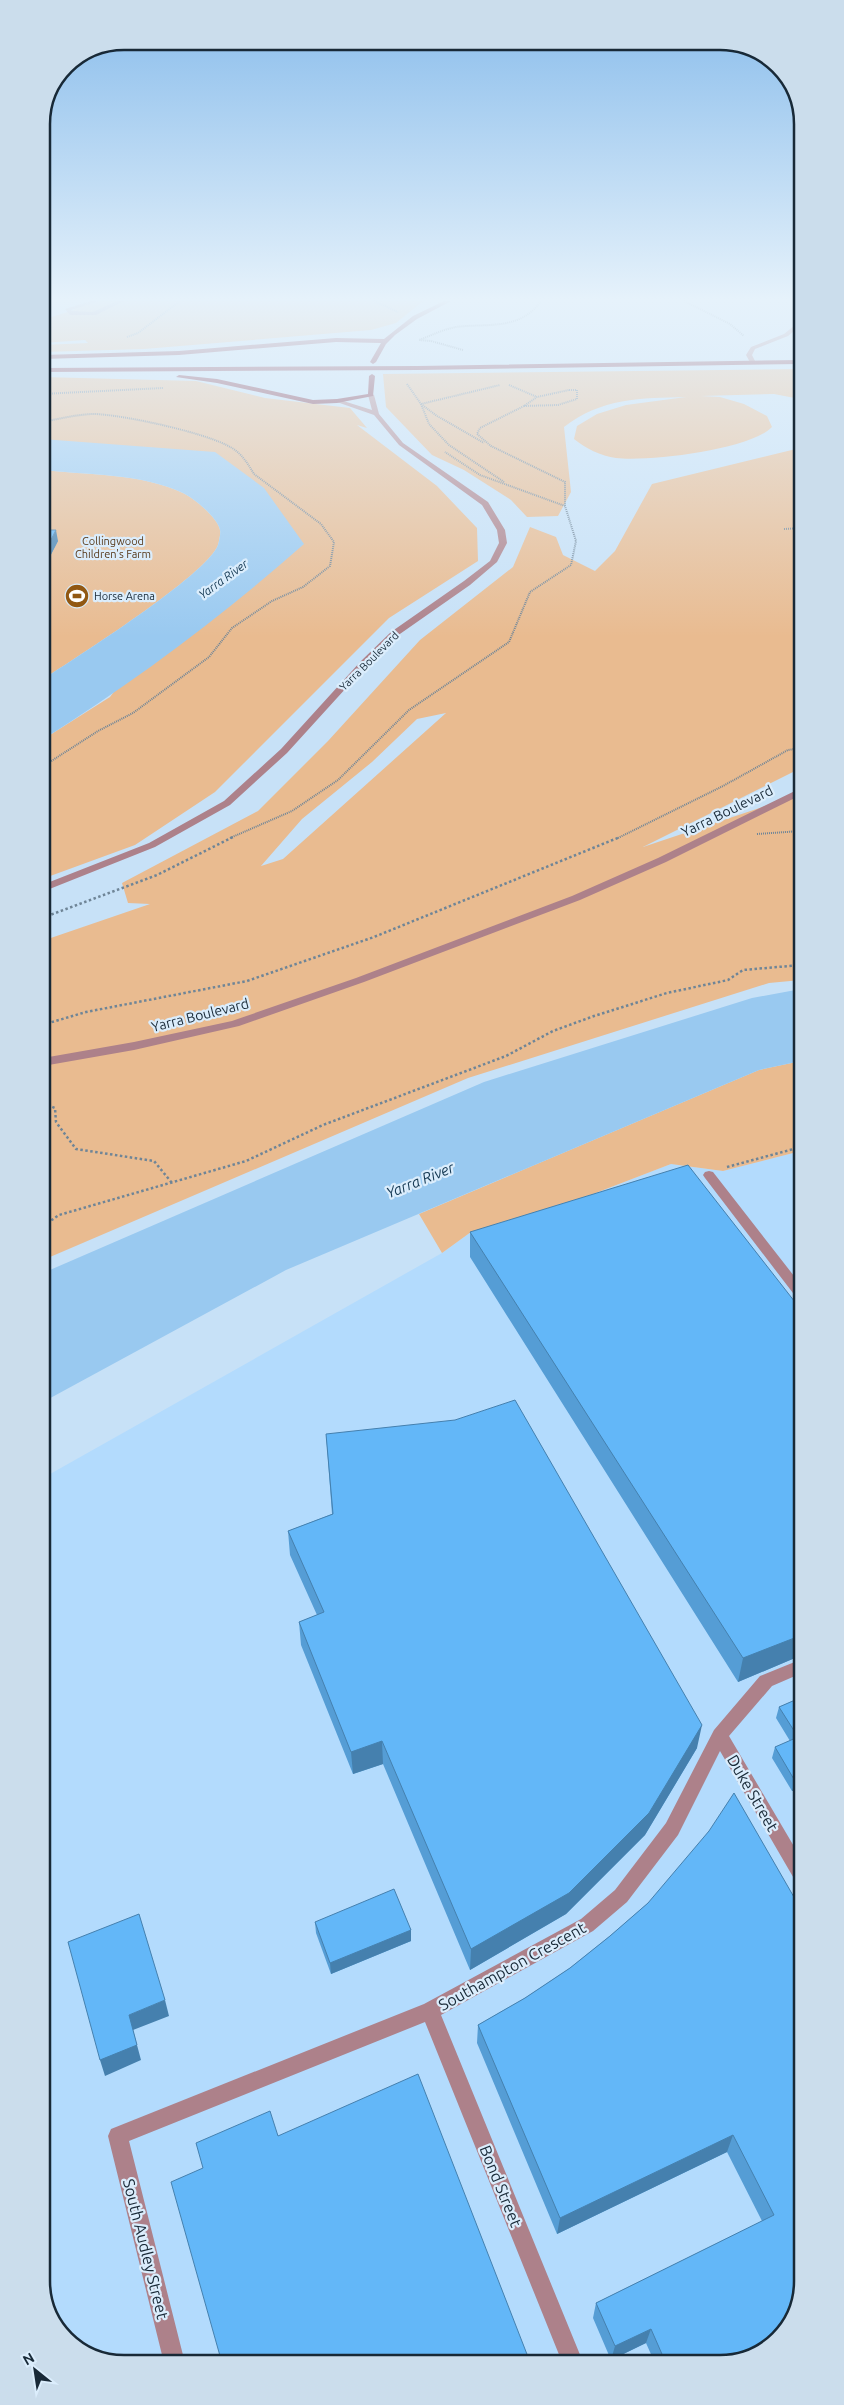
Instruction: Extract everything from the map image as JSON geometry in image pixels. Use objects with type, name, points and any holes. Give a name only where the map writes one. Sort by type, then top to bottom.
[{"type":"street","name":"Yarra Boulevard","points":[[50,886],[152,845],[227,802],[284,751],[394,634],[467,583],[493,562],[503,543],[502,530],[485,504],[401,444],[376,414]]},
{"type":"street","name":"Yarra Boulevard","points":[[50,1061],[134,1046],[235,1024],[360,980],[576,898],[662,860],[794,794]]},
{"type":"street","points":[[709,1175],[794,1284]]},
{"type":"street","name":"Southampton Crescent","points":[[118,2136],[430,2011],[587,1925],[621,1896],[672,1829],[720,1735],[766,1681],[794,1669]]},
{"type":"street","name":"Duke Street","points":[[720,1735],[794,1862]]},
{"type":"street","name":"Bond Street","points":[[430,2011],[570,2355]]},
{"type":"street","name":"South Audley Street","points":[[118,2136],[172,2355]]},
{"type":"path","points":[[425,413],[429,424],[449,445],[511,487]]},
{"type":"path","points":[[433,413],[491,446],[565,482],[565,506]]},
{"type":"path","points":[[491,446],[477,434],[480,428],[510,413]]},
{"type":"path","points":[[50,421],[94,414],[155,424],[193,433],[232,448],[247,462],[254,474],[321,524],[334,542],[330,566],[303,587],[272,601],[232,628],[209,657],[133,713],[98,731],[50,762]]},
{"type":"path","points":[[784,529],[794,528]]},
{"type":"path","points":[[50,1023],[86,1012],[248,980],[374,936],[612,841],[723,786],[788,750],[794,749]]},
{"type":"path","points":[[752,834],[794,831]]},
{"type":"path","points":[[50,1221],[59,1215],[246,1161],[323,1125],[506,1056],[552,1031],[594,1016],[667,993],[728,980],[743,970],[794,965]]},
{"type":"path","points":[[50,1106],[55,1108],[56,1122],[76,1149],[154,1161],[172,1183]]},
{"type":"path","points":[[709,1175],[741,1162],[794,1149]]},
{"type":"shaded area","points":[[794,1153],[794,2281],[793,2295],[784,2318],[779,2326],[761,2342],[739,2352],[720,2355],[120,2355],[110,2354],[87,2345],[68,2330],[58,2314],[53,2300],[50,2281],[50,1474],[442,1253],[471,1232],[593,1194],[671,1164],[723,1171]]},
{"type":"green space","points":[[50,413],[354,413],[367,428],[357,425],[437,486],[477,528],[478,561],[389,618],[215,792],[135,845],[50,876],[50,735],[110,697],[264,488],[50,441]]},
{"type":"green space","points":[[392,413],[586,413],[564,427],[571,492],[558,516],[527,517],[511,500],[464,470],[432,455]]},
{"type":"green space","points":[[762,413],[767,416],[772,427],[760,435],[743,442],[697,453],[650,458],[616,458],[594,451],[574,439],[577,426],[597,414]]},
{"type":"green space","points":[[794,449],[794,772],[643,847],[794,796],[794,981],[769,983],[468,1078],[50,1257],[50,938],[150,904],[128,903],[122,883],[258,811],[328,741],[420,640],[513,567],[530,527],[556,537],[563,555],[595,571],[615,551],[652,484]],"holes":[[[446,713],[283,859],[261,866],[302,819],[372,762],[417,719]]]},
{"type":"green space","name":"Collingwood Children's Farm","points":[[50,471],[132,478],[167,486],[193,499],[210,514],[220,530],[218,545],[209,559],[166,595],[50,675]]},
{"type":"green space","points":[[794,1062],[794,1153],[723,1171],[671,1164],[593,1194],[471,1232],[442,1253],[419,1214],[759,1070]]},
{"type":"water","name":"Yarra River","points":[[50,440],[215,452],[264,488],[304,544],[242,597],[177,647],[50,735],[50,675],[166,595],[209,559],[218,545],[220,530],[218,525],[210,514],[193,499],[167,486],[114,476],[50,471]]},
{"type":"water","name":"Yarra River","points":[[794,990],[794,1062],[759,1070],[286,1270],[50,1398],[50,1270],[484,1082],[752,998]]},
{"type":"building","points":[[50,530],[56,530],[50,542]]},
{"type":"building","points":[[688,1165],[794,1301],[794,1638],[743,1658],[470,1232]]},
{"type":"building","points":[[515,1400],[702,1725],[649,1813],[569,1893],[471,1949],[382,1741],[351,1752],[299,1622],[324,1612],[288,1531],[333,1514],[326,1434],[455,1420]]},
{"type":"building","points":[[794,1700],[794,1731],[779,1707]]},
{"type":"building","points":[[794,1739],[794,1779],[775,1747]]},
{"type":"building","points":[[734,1793],[794,1897],[793,2295],[779,2326],[761,2342],[748,2349],[720,2355],[662,2355],[651,2329],[615,2346],[596,2303],[774,2215],[733,2135],[560,2218],[478,2025],[525,1998],[570,1968],[610,1936],[648,1903],[709,1831]]},
{"type":"building","points":[[394,1889],[411,1930],[330,1963],[315,1922]]},
{"type":"building","points":[[139,1914],[165,2000],[129,2015],[137,2045],[100,2060],[68,1942]]},
{"type":"building","points":[[418,2074],[527,2355],[220,2355],[171,2182],[203,2168],[196,2143],[270,2111],[278,2136]]},
{"type":"place","name":"Horse Arena","points":[[77,596]]}]
